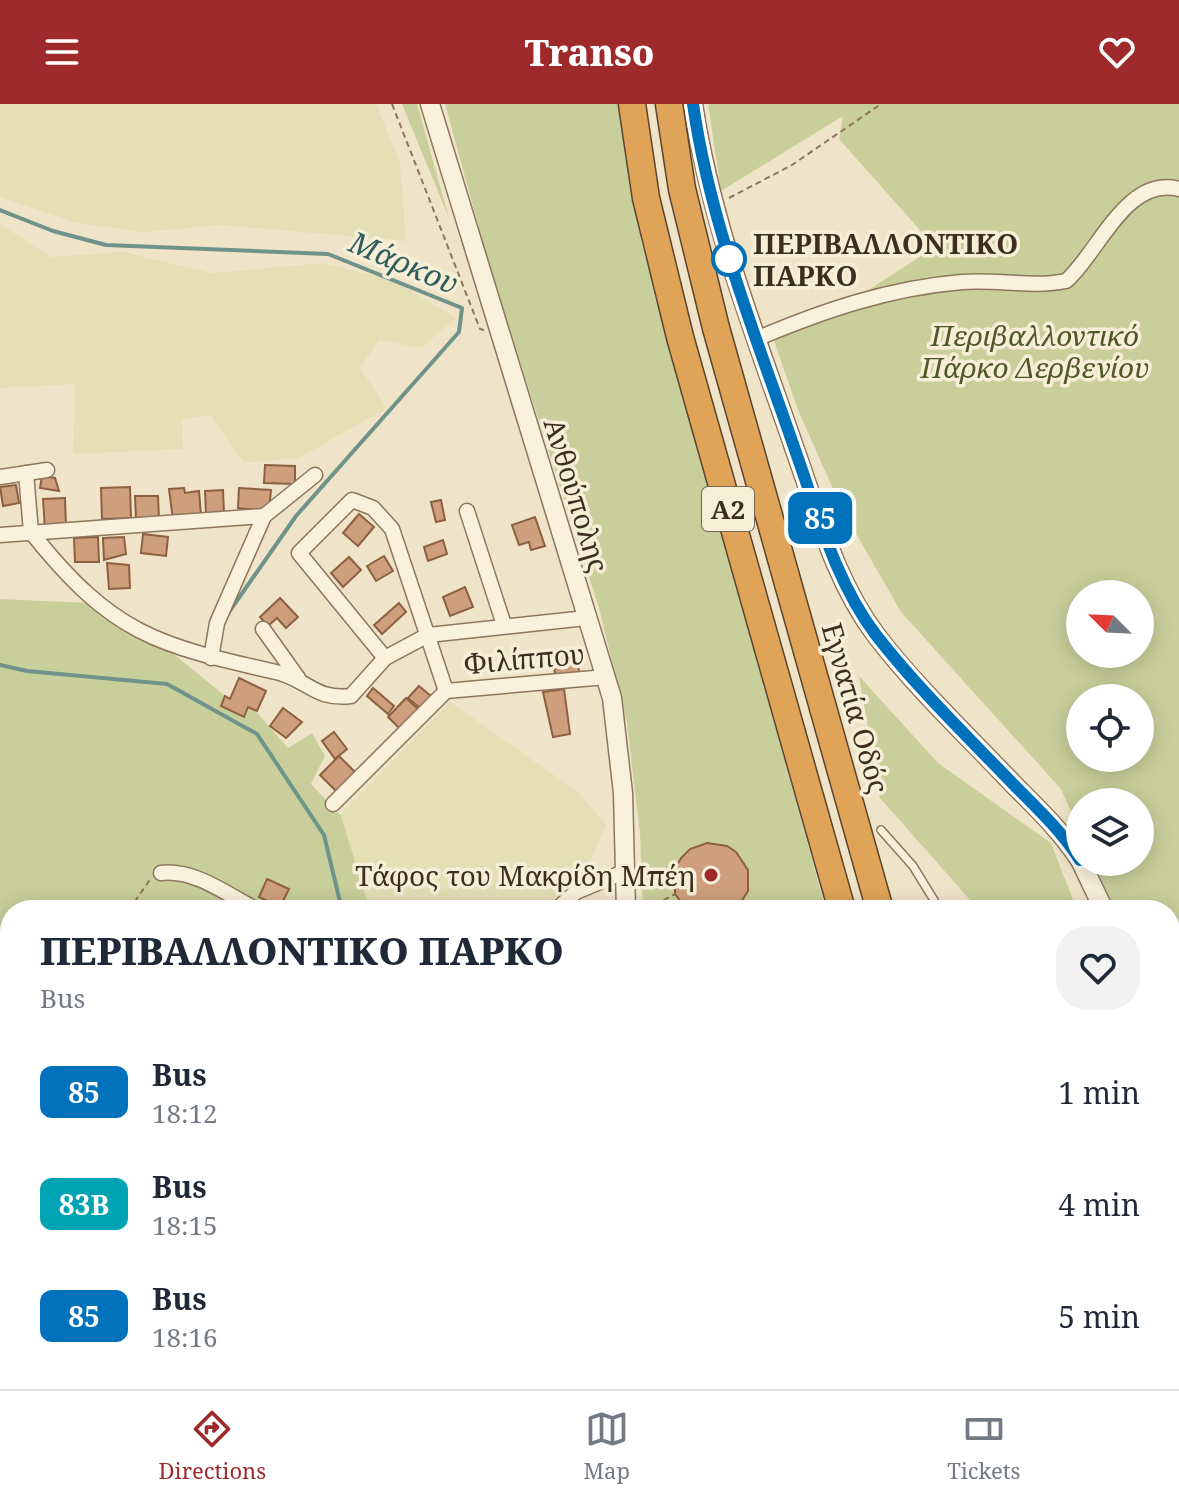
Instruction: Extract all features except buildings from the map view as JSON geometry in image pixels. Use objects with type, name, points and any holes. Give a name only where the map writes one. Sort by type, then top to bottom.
[{"type":"highway","name":"Α2","points":[[632,104],[646,198],[680,337],[839,900]]},
{"type":"highway","name":"Εγνατία Οδός","points":[[669,104],[682,189],[716,328],[877,900]]},
{"type":"street","name":"Ανθούπολης","points":[[430,104],[497,331],[606,677],[620,760],[626,900]]},
{"type":"street","points":[[693,104],[714,206],[756,339],[823,528],[861,615],[895,657],[1066,842]]},
{"type":"street","points":[[756,339],[817,313],[909,287],[965,281],[1044,285],[1066,281],[1121,212],[1143,194],[1179,189]]},
{"type":"street","points":[[0,477],[47,470]]},
{"type":"street","points":[[26,473],[31,532],[85,595],[104,610],[168,646],[299,678]]},
{"type":"street","points":[[211,658],[217,623],[264,516],[315,475]]},
{"type":"street","points":[[333,804],[446,691],[392,529],[373,508],[352,500],[299,553],[385,658]]},
{"type":"street","points":[[467,511],[504,625]]},
{"type":"street","points":[[0,535],[264,516]]},
{"type":"street","points":[[263,629],[299,678],[318,695],[351,696],[385,658],[428,635],[586,618]]},
{"type":"street","name":"Φιλίππου","points":[[446,691],[606,677]]},
{"type":"street","points":[[567,900],[576,892],[626,871]]},
{"type":"street","points":[[161,873],[182,873],[237,900]]},
{"type":"street","points":[[1088,876],[1099,900]]},
{"type":"lane","points":[[881,830],[913,866],[934,900]]},
{"type":"path","points":[[392,104],[480,329],[497,331]]},
{"type":"path","points":[[714,206],[792,165],[881,104]]},
{"type":"path","points":[[134,900],[139,891],[161,873]]},
{"type":"path","points":[[664,900],[675,894]]},
{"type":"shaded area","points":[[0,104],[376,104],[400,163],[406,241],[220,225],[143,232],[76,223],[0,197]]},
{"type":"shaded area","points":[[0,224],[51,257],[123,252],[211,273],[323,263],[392,280],[456,318],[421,348],[379,340],[360,368],[387,408],[299,458],[244,463],[210,415],[182,420],[183,449],[73,454],[75,384],[0,388]]},
{"type":"shaded area","points":[[450,702],[578,792],[606,825],[583,877],[554,900],[366,900],[338,816]]},
{"type":"green space","points":[[402,104],[417,104],[449,218]]},
{"type":"green space","points":[[445,104],[619,104],[641,241],[823,900],[643,900],[640,833],[627,723],[599,608],[490,268]]},
{"type":"green space","name":"Περιβαλλοντικό Πάρκο Δερβενίου","points":[[708,104],[1179,104],[1179,900],[1110,900],[1099,876],[1154,876],[1154,788],[1066,788],[1066,800],[1061,789],[901,612],[842,509],[798,410],[774,341],[839,309],[935,247],[839,139],[843,116],[721,191]]},
{"type":"green space","points":[[0,599],[112,604],[224,695],[254,709],[288,748],[312,733],[325,756],[311,784],[341,816],[367,900],[0,900]]},
{"type":"green space","points":[[859,676],[938,763],[1051,843],[1073,900],[970,900],[880,798]]},
{"type":"waterway","name":"Μάρκου","points":[[0,210],[53,231],[106,245],[328,254],[462,308],[459,332],[296,516],[229,612]]},
{"type":"waterway","name":"Μάρκου","points":[[0,665],[27,671],[167,684],[257,734],[324,835],[340,900]]},
{"type":"bus line","name":"85","points":[[693,104],[717,218],[739,291],[823,528],[861,615],[895,657],[1066,840]]},
{"type":"place","name":"ΠΕΡΙΒΑΛΛΟΝΤΙΚΟ ΠΑΡΚΟ","points":[[729,259]]},
{"type":"place","name":"Τάφος του Μακρίδη Μπέη","points":[[711,875]]}]
